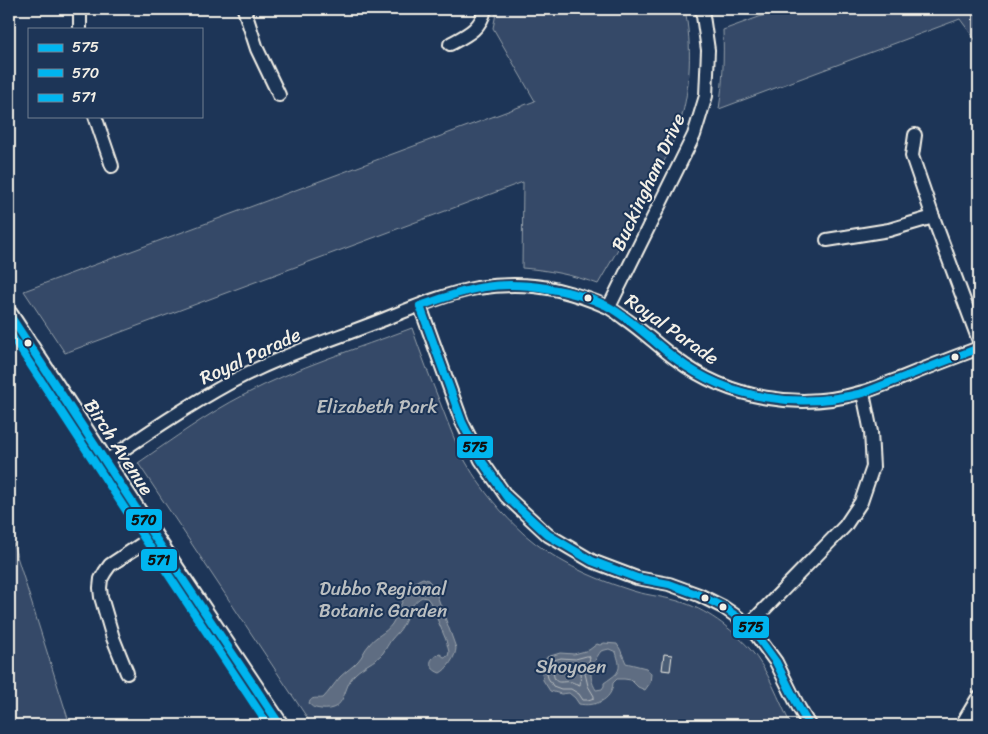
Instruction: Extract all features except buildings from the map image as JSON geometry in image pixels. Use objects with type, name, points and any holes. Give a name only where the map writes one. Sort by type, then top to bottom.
[{"type":"street","points":[[80,9],[80,28]]},
{"type":"street","points":[[244,9],[257,49],[279,95]]},
{"type":"street","points":[[450,44],[469,34],[483,18],[485,9]]},
{"type":"street","name":"Buckingham Drive","points":[[609,307],[694,136],[706,96],[708,50],[702,9]]},
{"type":"street","points":[[96,118],[112,166]]},
{"type":"street","points":[[914,135],[912,156],[979,341]]},
{"type":"street","points":[[827,240],[889,230],[933,217]]},
{"type":"street","name":"Royal Parade","points":[[105,462],[207,396],[240,378],[291,355],[447,296],[476,288],[529,285],[557,290],[609,307],[632,323],[677,360],[703,377],[753,396],[781,400],[833,399],[863,393],[979,348]]},
{"type":"street","points":[[420,306],[462,422],[481,460],[506,496],[548,535],[592,561],[638,578],[669,584],[699,595],[723,607],[748,625],[776,662],[808,725]]},
{"type":"street","name":"Birch Avenue","points":[[9,314],[280,725]]},
{"type":"street","points":[[748,625],[845,526],[861,502],[873,467],[871,432],[863,393]]},
{"type":"street","points":[[127,673],[113,638],[101,597],[101,580],[110,565],[154,536]]},
{"type":"street","points":[[964,725],[979,700]]},
{"type":"green space","points":[[497,9],[685,9],[689,37],[689,66],[684,109],[680,123],[670,150],[657,176],[598,284],[560,273],[522,268],[523,182],[65,353],[24,291],[535,101],[493,28]]},
{"type":"green space","points":[[781,9],[979,9],[979,45],[960,19],[719,109],[723,70],[723,30]]},
{"type":"green space","name":"Dubbo Regional Botanic Garden","points":[[412,328],[459,450],[479,483],[508,518],[535,543],[572,567],[633,591],[688,604],[717,620],[743,641],[757,658],[768,676],[791,725],[312,725],[138,463],[217,410],[264,385],[306,367]]},
{"type":"green space","points":[[9,531],[70,725],[9,725]]},
{"type":"water","points":[[423,578],[428,580],[434,587],[456,648],[453,659],[448,666],[440,673],[431,666],[433,658],[440,654],[444,657],[448,656],[449,652],[430,602],[427,598],[422,597],[411,607],[402,627],[383,653],[358,671],[351,679],[343,697],[336,706],[330,709],[321,709],[311,706],[309,703],[311,699],[323,698],[340,677],[360,659],[371,642],[392,624],[410,587]]},
{"type":"water","points":[[604,643],[617,644],[626,663],[646,668],[651,674],[650,683],[645,690],[638,687],[631,680],[617,679],[606,698],[590,705],[579,704],[569,693],[561,694],[550,691],[543,680],[541,667],[547,657],[560,653],[574,654],[589,650],[597,644]],"holes":[[[609,649],[616,652],[619,669],[615,675],[604,683],[602,689],[596,690],[591,675],[595,661],[601,651]]]},
{"type":"transit line","name":"575","points":[[420,306],[469,290],[499,285],[531,286],[564,291],[607,306],[634,324],[676,359],[697,373],[719,384],[742,392],[790,400],[839,398],[863,393],[979,348]]},
{"type":"transit line","name":"575","points":[[420,306],[462,422],[481,460],[506,496],[548,535],[592,561],[637,578],[669,584],[699,595],[723,607],[749,625],[776,662],[809,725]]},
{"type":"transit line","name":"570","points":[[9,314],[280,725]]},
{"type":"transit line","name":"571","points":[[9,332],[268,725]]},
{"type":"park label","name":"Elizabeth Park","points":[[377,406]]},
{"type":"park label","name":"Shoyoen","points":[[571,666]]}]
